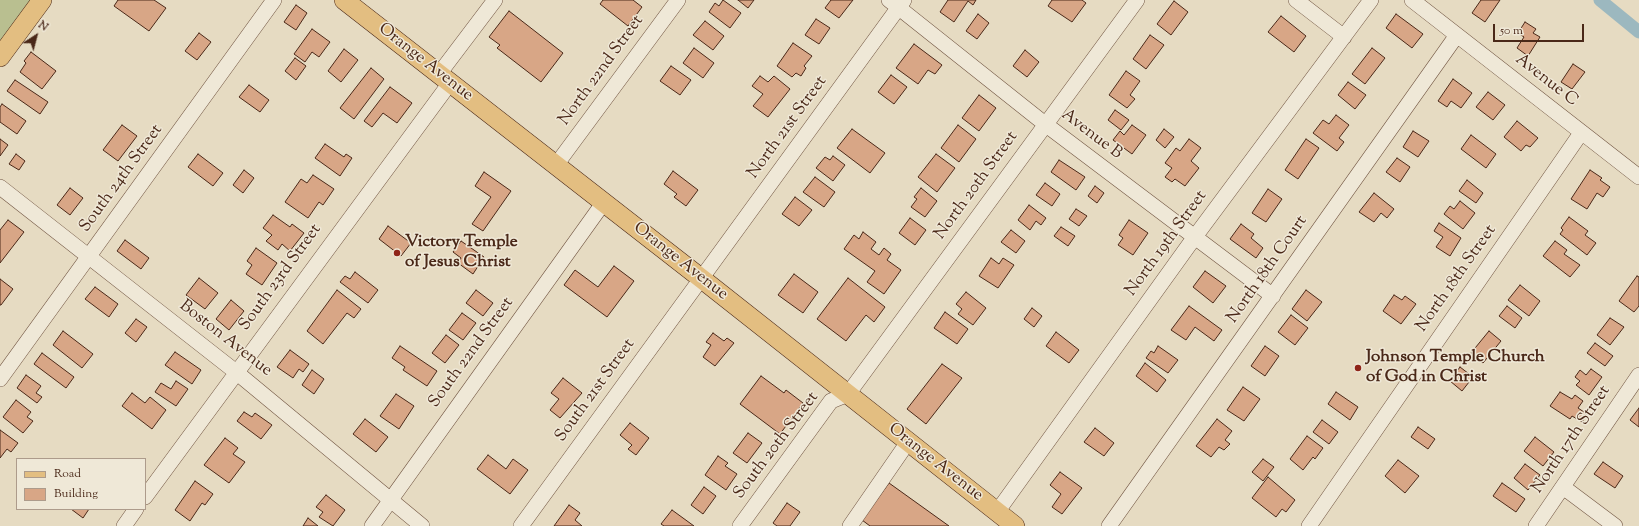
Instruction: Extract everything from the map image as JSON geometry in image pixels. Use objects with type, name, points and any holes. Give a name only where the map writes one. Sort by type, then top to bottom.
[{"type":"main road","points":[[0,57],[42,0]]},
{"type":"main road","name":"Orange Avenue","points":[[344,0],[604,202],[1015,526]]},
{"type":"street","name":"South 24th Street","points":[[0,379],[274,0]]},
{"type":"street","name":"South 23rd Street","points":[[146,496],[236,372],[444,79],[495,0]]},
{"type":"street","name":"North 22nd Street","points":[[556,165],[678,0]]},
{"type":"street","name":"North 20th Street","points":[[848,394],[1136,0]]},
{"type":"street","points":[[1296,0],[1344,37]]},
{"type":"street","name":"North 19th Street","points":[[997,512],[1194,238],[1371,0]]},
{"type":"street","name":"Avenue C","points":[[1412,0],[1639,177]]},
{"type":"street","name":"Avenue B","points":[[897,2],[1045,124],[1194,238],[1273,296]]},
{"type":"street","name":"North 21st Street","points":[[702,279],[897,2]]},
{"type":"street","name":"North 18th Court","points":[[1109,526],[1457,35]]},
{"type":"street","name":"North 18th Street","points":[[1309,526],[1581,133]]},
{"type":"street","name":"Boston Avenue","points":[[0,187],[236,372],[422,526]]},
{"type":"street","name":"South 22nd Street","points":[[372,526],[604,202]]},
{"type":"street","name":"South 21st Street","points":[[521,526],[702,279]]},
{"type":"street","name":"North 17th Street","points":[[1536,526],[1639,375]]},
{"type":"street","name":"South 20th Street","points":[[740,526],[831,401],[848,394]]},
{"type":"street","points":[[850,526],[908,442]]},
{"type":"street","points":[[1563,487],[1615,526]]},
{"type":"street","points":[[124,526],[135,510]]},
{"type":"green space","points":[[0,0],[33,0],[0,46]]},
{"type":"building","points":[[118,0],[154,0],[166,8],[149,31],[114,6]]},
{"type":"building","points":[[603,0],[633,0],[642,7],[628,26],[600,4]]},
{"type":"building","points":[[723,0],[741,13],[730,28],[709,12],[715,3],[719,6]]},
{"type":"building","points":[[738,0],[754,0],[748,8]]},
{"type":"building","points":[[831,0],[853,0],[839,18],[825,8]]},
{"type":"building","points":[[948,0],[976,0],[973,5],[968,1],[954,22],[940,12]]},
{"type":"building","points":[[1052,0],[1082,0],[1086,3],[1072,22],[1048,6]]},
{"type":"building","points":[[1481,0],[1500,0],[1485,22],[1472,13]]},
{"type":"building","points":[[1174,1],[1188,12],[1171,35],[1157,24]]},
{"type":"building","points":[[296,5],[307,13],[296,30],[284,22]]},
{"type":"building","points":[[509,11],[563,53],[541,82],[497,48],[500,45],[489,37]]},
{"type":"building","points":[[978,14],[989,23],[977,39],[966,31]]},
{"type":"building","points":[[1396,14],[1423,34],[1412,48],[1386,28]]},
{"type":"building","points":[[1281,16],[1306,36],[1294,52],[1268,32]]},
{"type":"building","points":[[816,19],[830,28],[819,44],[805,35]]},
{"type":"building","points":[[705,21],[724,36],[713,50],[693,35]]},
{"type":"building","points":[[1525,22],[1536,29],[1533,33],[1540,37],[1528,56],[1517,48],[1524,37],[1518,33]]},
{"type":"building","points":[[312,29],[330,42],[319,57],[312,52],[305,62],[294,54]]},
{"type":"building","points":[[199,33],[211,42],[197,60],[185,51]]},
{"type":"building","points":[[1150,35],[1164,45],[1146,69],[1133,59]]},
{"type":"building","points":[[793,43],[812,56],[804,66],[806,68],[801,76],[796,73],[792,77],[777,66]]},
{"type":"building","points":[[914,44],[942,65],[935,74],[928,70],[918,84],[896,68]]},
{"type":"building","points":[[694,48],[714,63],[703,78],[683,63]]},
{"type":"building","points":[[1372,48],[1385,58],[1365,84],[1352,74]]},
{"type":"building","points":[[344,49],[358,60],[341,82],[328,71]]},
{"type":"building","points":[[1025,50],[1039,62],[1027,77],[1013,66]]},
{"type":"building","points":[[31,52],[56,71],[42,89],[20,72],[26,63],[24,61]]},
{"type":"building","points":[[295,58],[306,66],[296,80],[285,71]]},
{"type":"building","points":[[1573,64],[1585,72],[1572,89],[1561,82]]},
{"type":"building","points":[[671,66],[691,80],[680,95],[660,81]]},
{"type":"building","points":[[371,68],[384,79],[354,119],[340,108]]},
{"type":"building","points":[[1126,71],[1140,81],[1130,95],[1135,99],[1127,108],[1109,95]]},
{"type":"building","points":[[891,75],[907,87],[894,104],[878,92]]},
{"type":"building","points":[[760,76],[768,82],[774,76],[790,89],[768,117],[753,106],[763,94],[752,86]]},
{"type":"building","points":[[1453,79],[1472,93],[1461,108],[1451,101],[1447,107],[1438,101]]},
{"type":"building","points":[[15,80],[48,102],[40,114],[7,91]]},
{"type":"building","points":[[1348,82],[1366,95],[1355,109],[1338,95]]},
{"type":"building","points":[[249,85],[269,100],[260,112],[239,97]]},
{"type":"building","points":[[390,87],[412,103],[397,123],[383,113],[372,127],[364,121]]},
{"type":"building","points":[[1488,92],[1505,105],[1493,120],[1476,107]]},
{"type":"building","points":[[979,95],[996,108],[979,131],[962,118]]},
{"type":"building","points":[[2,104],[26,121],[17,134],[0,122],[0,107]]},
{"type":"building","points":[[1115,110],[1129,120],[1121,130],[1108,120]]},
{"type":"building","points":[[1336,115],[1349,125],[1339,138],[1344,142],[1337,151],[1313,133],[1323,120],[1329,124]]},
{"type":"building","points":[[1517,121],[1538,138],[1530,147],[1526,145],[1521,151],[1504,137]]},
{"type":"building","points":[[122,125],[137,136],[118,161],[103,150]]},
{"type":"building","points":[[958,125],[976,139],[959,162],[941,148]]},
{"type":"building","points":[[1132,125],[1146,135],[1132,154],[1113,140],[1120,131],[1124,135]]},
{"type":"building","points":[[852,129],[885,153],[870,173],[837,148]]},
{"type":"building","points":[[1164,129],[1174,137],[1165,148],[1156,140]]},
{"type":"building","points":[[1413,131],[1429,141],[1418,157],[1403,147]]},
{"type":"building","points":[[1471,135],[1496,154],[1486,168],[1461,149]]},
{"type":"building","points":[[0,139],[8,145],[0,156]]},
{"type":"building","points":[[1189,139],[1201,148],[1191,161],[1199,168],[1185,186],[1175,179],[1172,182],[1165,177],[1172,168],[1165,163],[1176,148],[1180,151]]},
{"type":"building","points":[[1306,139],[1319,148],[1298,179],[1285,170]]},
{"type":"building","points":[[325,144],[344,157],[346,154],[352,158],[340,176],[315,158]]},
{"type":"building","points":[[16,154],[25,161],[19,170],[9,164]]},
{"type":"building","points":[[198,154],[223,173],[213,186],[188,167]]},
{"type":"building","points":[[936,154],[955,168],[937,192],[918,177]]},
{"type":"building","points":[[833,156],[845,165],[833,181],[816,168],[825,157],[830,160]]},
{"type":"building","points":[[1397,158],[1410,167],[1400,182],[1386,172]]},
{"type":"building","points":[[1059,160],[1085,177],[1076,190],[1051,172]]},
{"type":"building","points":[[244,170],[254,178],[243,193],[233,185]]},
{"type":"building","points":[[1590,170],[1602,178],[1600,180],[1610,187],[1603,197],[1597,193],[1587,209],[1571,199]]},
{"type":"building","points":[[673,171],[698,190],[686,206],[674,197],[677,194],[664,184]]},
{"type":"building","points":[[484,172],[511,191],[483,231],[472,224],[491,197],[475,186]]},
{"type":"building","points":[[313,175],[334,189],[323,205],[319,202],[308,218],[285,202],[301,179],[307,183]]},
{"type":"building","points":[[815,177],[835,192],[824,207],[803,192]]},
{"type":"building","points":[[1467,180],[1483,193],[1476,203],[1459,191]]},
{"type":"building","points":[[1045,183],[1060,194],[1052,206],[1036,195]]},
{"type":"building","points":[[1095,186],[1104,193],[1097,203],[1088,196]]},
{"type":"building","points":[[70,188],[83,198],[70,215],[57,205]]},
{"type":"building","points":[[921,188],[937,201],[925,217],[911,207],[917,199],[914,197]]},
{"type":"building","points":[[1268,189],[1282,199],[1266,222],[1252,213]]},
{"type":"building","points":[[1374,193],[1394,209],[1387,218],[1381,213],[1374,222],[1359,212]]},
{"type":"building","points":[[795,197],[812,210],[799,226],[782,214]]},
{"type":"building","points":[[1460,201],[1475,213],[1463,229],[1444,214],[1450,206],[1454,209]]},
{"type":"building","points":[[1029,205],[1046,218],[1041,225],[1036,221],[1030,230],[1018,220]]},
{"type":"building","points":[[1076,209],[1087,216],[1079,226],[1069,219]]},
{"type":"building","points":[[273,215],[290,227],[292,224],[304,233],[290,251],[282,244],[278,250],[266,241],[272,235],[263,228]]},
{"type":"building","points":[[1569,217],[1588,231],[1585,235],[1596,243],[1587,255],[1560,234],[1563,230],[1561,228]]},
{"type":"building","points":[[910,218],[926,230],[915,245],[899,233]]},
{"type":"building","points":[[8,220],[24,232],[0,263],[0,230]]},
{"type":"building","points":[[1129,220],[1148,233],[1133,255],[1118,245],[1123,238],[1119,235]]},
{"type":"building","points":[[1439,223],[1461,238],[1450,256],[1436,247],[1443,237],[1434,231]]},
{"type":"building","points":[[1241,224],[1254,234],[1251,238],[1263,248],[1256,258],[1230,239]]},
{"type":"building","points":[[388,226],[411,243],[401,256],[379,239]]},
{"type":"building","points":[[1061,227],[1075,236],[1068,246],[1054,236]]},
{"type":"building","points":[[1011,230],[1025,241],[1016,253],[1001,242]]},
{"type":"building","points":[[863,232],[876,242],[871,249],[879,255],[884,248],[891,254],[887,260],[901,270],[884,294],[867,282],[875,271],[844,249],[854,235],[859,239]]},
{"type":"building","points":[[125,240],[149,258],[141,269],[117,251]]},
{"type":"building","points":[[461,241],[484,257],[473,274],[458,263],[461,258],[453,252]]},
{"type":"building","points":[[1555,241],[1567,250],[1564,254],[1580,265],[1570,277],[1543,256]]},
{"type":"building","points":[[256,248],[277,263],[262,285],[246,274],[252,265],[247,261]]},
{"type":"building","points":[[991,258],[999,264],[1003,258],[1014,265],[998,288],[979,276]]},
{"type":"building","points":[[614,266],[634,281],[607,317],[564,285],[575,270],[598,287]]},
{"type":"building","points":[[1205,271],[1226,286],[1213,303],[1193,287]]},
{"type":"building","points":[[355,272],[378,290],[368,303],[340,282],[345,276],[350,279]]},
{"type":"building","points":[[794,274],[818,292],[803,313],[778,295]]},
{"type":"building","points":[[1637,276],[1639,277],[1639,306],[1634,312],[1619,301]]},
{"type":"building","points":[[199,278],[218,293],[205,309],[186,295]]},
{"type":"building","points":[[848,278],[885,307],[874,322],[866,315],[846,341],[817,319]]},
{"type":"building","points":[[0,279],[13,289],[1,305],[0,305]]},
{"type":"building","points":[[1520,285],[1540,301],[1529,316],[1508,300]]},
{"type":"building","points":[[95,287],[118,304],[109,317],[85,299]]},
{"type":"building","points":[[337,290],[361,309],[354,318],[347,313],[323,344],[307,331]]},
{"type":"building","points":[[476,290],[493,303],[483,316],[466,303]]},
{"type":"building","points":[[1306,290],[1322,302],[1307,321],[1292,309]]},
{"type":"building","points":[[966,292],[986,308],[973,325],[958,314],[962,309],[956,304]]},
{"type":"building","points":[[1394,295],[1402,300],[1405,296],[1416,304],[1401,324],[1383,311]]},
{"type":"building","points":[[231,300],[244,311],[229,330],[216,319]]},
{"type":"building","points":[[1189,306],[1222,330],[1214,341],[1195,327],[1186,340],[1171,330]]},
{"type":"building","points":[[1507,306],[1522,318],[1515,328],[1499,316]]},
{"type":"building","points":[[1032,308],[1042,316],[1034,327],[1024,319]]},
{"type":"building","points":[[945,312],[968,329],[957,344],[934,328]]},
{"type":"building","points":[[462,313],[476,323],[463,340],[449,330]]},
{"type":"building","points":[[1291,315],[1308,328],[1295,345],[1278,332]]},
{"type":"building","points":[[1610,318],[1624,327],[1610,345],[1597,335]]},
{"type":"building","points":[[136,319],[147,327],[136,342],[125,333]]},
{"type":"building","points":[[63,331],[93,354],[82,368],[53,345]]},
{"type":"building","points":[[1489,331],[1501,341],[1483,363],[1471,353]]},
{"type":"building","points":[[1056,332],[1079,350],[1069,363],[1046,346]]},
{"type":"building","points":[[713,333],[724,341],[727,338],[734,343],[715,366],[703,357],[711,345],[706,342]]},
{"type":"building","points":[[446,335],[459,345],[445,363],[432,353]]},
{"type":"building","points":[[1595,343],[1613,356],[1605,366],[1587,353]]},
{"type":"building","points":[[400,346],[437,371],[427,386],[403,370],[405,367],[392,358]]},
{"type":"building","points":[[1158,346],[1178,360],[1168,373],[1146,358],[1151,351],[1154,353]]},
{"type":"building","points":[[1265,346],[1279,356],[1265,376],[1251,366]]},
{"type":"building","points":[[290,350],[309,364],[303,372],[299,369],[293,378],[277,367]]},
{"type":"building","points":[[175,352],[201,370],[192,384],[165,365]]},
{"type":"building","points":[[42,353],[74,377],[66,388],[34,364]]},
{"type":"building","points":[[1145,363],[1166,380],[1157,392],[1136,376]]},
{"type":"building","points":[[942,364],[962,378],[926,424],[907,409]]},
{"type":"building","points":[[1460,367],[1473,377],[1462,391],[1450,381]]},
{"type":"building","points":[[1591,369],[1602,377],[1589,395],[1576,385],[1580,381],[1575,377],[1580,370],[1586,375]]},
{"type":"building","points":[[312,370],[324,379],[314,394],[302,385]]},
{"type":"building","points":[[26,375],[41,386],[36,393],[42,397],[37,403],[17,388]]},
{"type":"building","points":[[761,376],[784,393],[786,390],[803,403],[780,434],[740,404]]},
{"type":"building","points":[[563,378],[582,393],[560,418],[550,410],[559,399],[551,393]]},
{"type":"building","points":[[176,381],[188,389],[176,406],[155,392],[161,383],[171,389]]},
{"type":"building","points":[[1243,387],[1260,399],[1244,421],[1227,410]]},
{"type":"building","points":[[1336,392],[1358,407],[1350,420],[1328,404]]},
{"type":"building","points":[[1560,392],[1572,399],[1575,395],[1583,401],[1578,408],[1587,414],[1582,422],[1572,416],[1570,419],[1550,406]]},
{"type":"building","points":[[132,393],[145,403],[150,397],[166,410],[152,429],[122,406]]},
{"type":"building","points":[[396,394],[414,406],[399,429],[380,416]]},
{"type":"building","points":[[16,400],[31,412],[27,417],[33,421],[23,433],[3,417]]},
{"type":"building","points":[[1639,408],[1639,427],[1630,420]]},
{"type":"building","points":[[244,412],[252,417],[255,413],[272,425],[261,439],[237,421]]},
{"type":"building","points":[[365,419],[388,437],[376,452],[353,434]]},
{"type":"building","points":[[1217,419],[1232,431],[1225,440],[1230,444],[1224,450],[1219,447],[1211,457],[1196,446]]},
{"type":"building","points":[[1322,420],[1338,432],[1329,444],[1313,432]]},
{"type":"building","points":[[630,423],[649,438],[636,455],[628,449],[632,445],[620,435]]},
{"type":"building","points":[[1418,427],[1435,439],[1428,449],[1411,437]]},
{"type":"building","points":[[1095,428],[1114,443],[1104,456],[1084,442]]},
{"type":"building","points":[[0,430],[18,443],[11,452],[7,449],[0,458]]},
{"type":"building","points":[[748,433],[762,443],[747,463],[733,453]]},
{"type":"building","points":[[1307,436],[1323,448],[1315,459],[1313,457],[1303,470],[1290,459]]},
{"type":"building","points":[[1535,437],[1554,452],[1543,466],[1524,451]]},
{"type":"building","points":[[225,438],[238,448],[233,454],[245,462],[229,483],[204,465]]},
{"type":"building","points":[[488,455],[506,469],[513,459],[528,470],[510,494],[477,469]]},
{"type":"building","points":[[718,456],[728,463],[725,466],[737,474],[726,490],[705,475]]},
{"type":"building","points":[[1263,459],[1274,467],[1263,481],[1252,472]]},
{"type":"building","points":[[1398,460],[1419,476],[1405,493],[1385,476]]},
{"type":"building","points":[[1603,462],[1623,476],[1615,488],[1594,474]]},
{"type":"building","points":[[1525,464],[1540,475],[1528,490],[1514,478]]},
{"type":"building","points":[[1060,472],[1082,488],[1062,514],[1052,507],[1061,494],[1050,485]]},
{"type":"building","points":[[1268,477],[1295,500],[1286,512],[1282,509],[1276,517],[1252,498]]},
{"type":"building","points":[[195,481],[213,494],[205,505],[202,503],[190,521],[175,510]]},
{"type":"building","points":[[889,483],[949,526],[870,526],[862,520]]},
{"type":"building","points":[[1502,483],[1525,499],[1516,512],[1493,496]]},
{"type":"building","points":[[704,487],[716,496],[703,514],[691,505]]},
{"type":"building","points":[[326,495],[345,510],[333,526],[319,517],[323,512],[316,507]]},
{"type":"building","points":[[787,503],[800,512],[790,526],[777,526],[773,523]]},
{"type":"building","points":[[569,505],[580,513],[575,520],[582,526],[554,526]]},
{"type":"building","points":[[72,510],[88,510],[83,518]]},
{"type":"building","points":[[672,510],[694,526],[664,526],[661,524]]},
{"type":"building","points":[[308,518],[318,526],[303,526]]},
{"type":"waterway","points":[[1600,0],[1639,32]]},
{"type":"place","name":"Victory Temple of Jesus Christ","points":[[397,253]]},
{"type":"place","name":"Johnson Temple Church of God in Christ","points":[[1358,368]]}]
